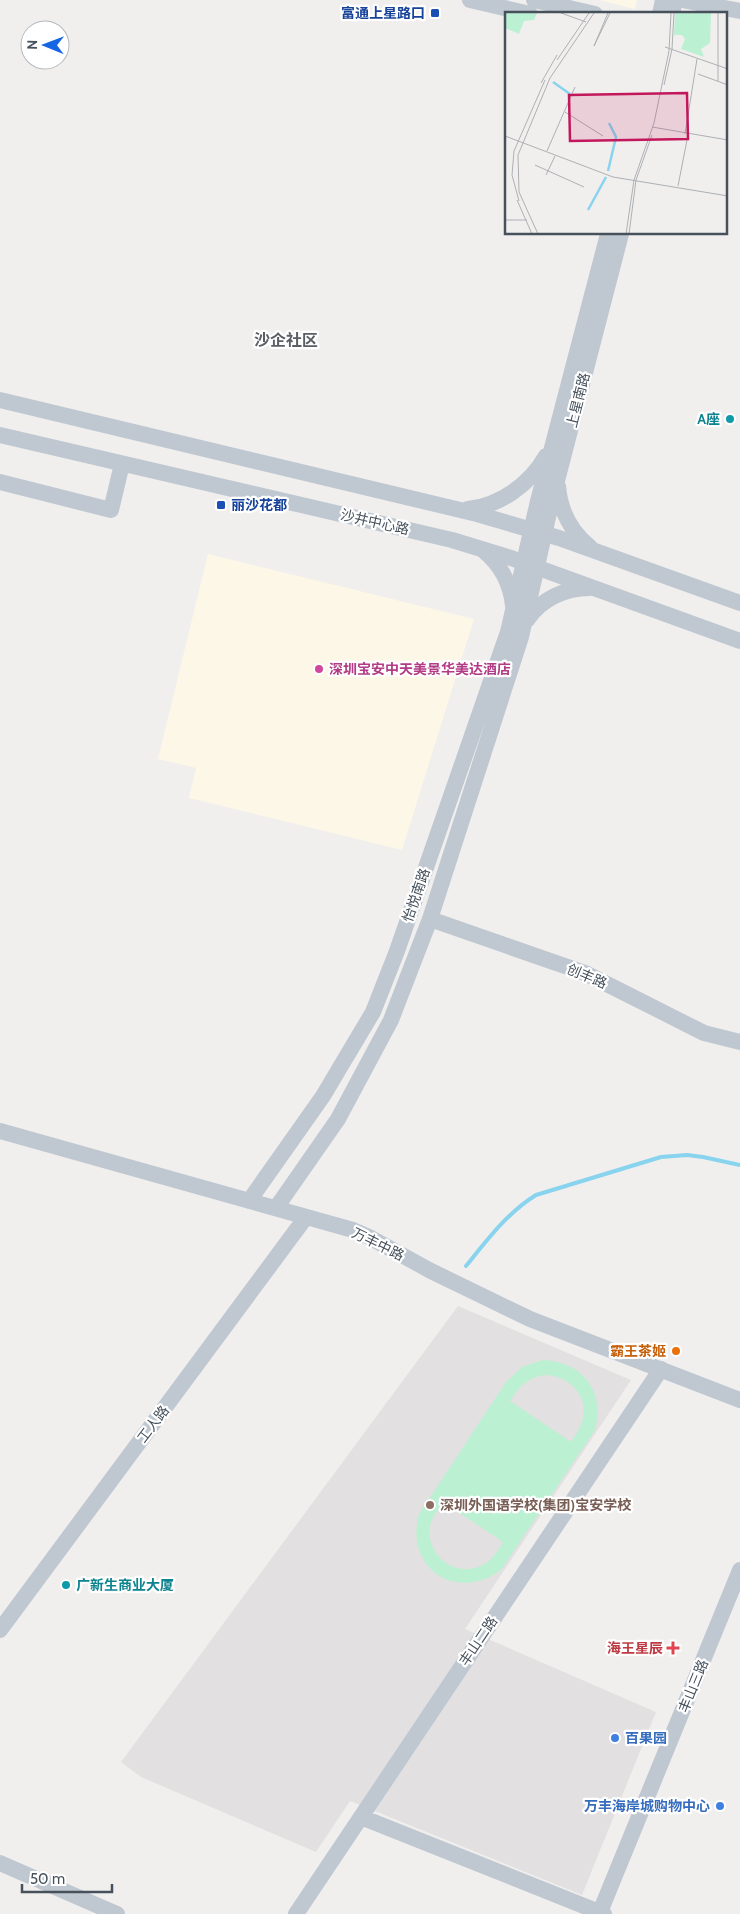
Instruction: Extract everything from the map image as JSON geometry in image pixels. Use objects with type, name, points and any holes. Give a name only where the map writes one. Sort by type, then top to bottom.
[{"type":"street","points":[[470,0],[521,12]]},
{"type":"street","points":[[534,0],[586,12]]},
{"type":"street","points":[[682,0],[740,11]]},
{"type":"street","name":"上星南路","points":[[531,565],[553,440],[608,235]]},
{"type":"street","name":"上星南路","points":[[538,531],[558,475],[620,235]]},
{"type":"street","points":[[0,400],[454,508],[538,531],[740,603]]},
{"type":"street","name":"沙井中心路","points":[[0,435],[476,546],[740,641]]},
{"type":"street","points":[[454,508],[480,507],[492,504],[511,494],[536,471],[553,440]]},
{"type":"street","points":[[0,482],[111,510],[122,464]]},
{"type":"street","points":[[558,475],[559,495],[564,512],[579,536],[598,552]]},
{"type":"street","points":[[476,546],[489,556],[504,577],[519,620],[551,598],[572,590],[596,588]]},
{"type":"street","name":"怡悦南路","points":[[276,1208],[338,1119],[391,1020],[430,919],[519,620],[531,565]]},
{"type":"street","name":"怡悦南路","points":[[249,1201],[323,1096],[373,1012],[519,620]]},
{"type":"street","name":"创丰路","points":[[430,919],[585,973],[704,1033],[740,1042]]},
{"type":"street","name":"万丰中路","points":[[0,1131],[276,1208],[369,1237],[431,1271],[530,1319],[740,1400]]},
{"type":"street","name":"工人路","points":[[0,1630],[306,1217]]},
{"type":"street","name":"丰山二路","points":[[296,1914],[661,1369]]},
{"type":"street","name":"丰山三路","points":[[602,1913],[740,1570]]},
{"type":"street","points":[[361,1816],[602,1913]]},
{"type":"street","points":[[0,1863],[117,1914]]},
{"type":"shaded area","points":[[599,0],[637,0],[635,9]]},
{"type":"shaded area","name":"深圳宝安中天美景华美达酒店","points":[[208,554],[474,619],[402,850],[189,798],[196,768],[158,759]]},
{"type":"shaded area","name":"深圳外国语学校(集团)宝安学校","points":[[458,1306],[631,1380],[465,1629],[656,1712],[582,1895],[350,1801],[316,1852],[141,1777],[121,1762]]},
{"type":"green space","points":[[543,1360],[569,1366],[580,1373],[588,1381],[597,1403],[595,1430],[501,1570],[484,1579],[467,1583],[451,1581],[438,1575],[426,1564],[419,1550],[416,1533],[419,1514],[506,1382],[522,1367]],"holes":[[[544,1375],[560,1378],[568,1382],[579,1393],[584,1409],[583,1418],[571,1442],[510,1401],[524,1384],[533,1378]],[[443,1502],[503,1542],[486,1563],[473,1569],[463,1569],[444,1562],[437,1555],[432,1546],[430,1526]]]},
{"type":"waterway","points":[[466,1266],[507,1219],[536,1195],[661,1157],[687,1155],[740,1165]]},
{"type":"place","name":"富通上星路口","points":[[435,13]]},
{"type":"place","name":"A座","points":[[730,419]]},
{"type":"place","name":"丽沙花都","points":[[221,505]]},
{"type":"place","name":"深圳宝安中天美景华美达酒店","points":[[319,669]]},
{"type":"place","name":"霸王茶姬","points":[[676,1351]]},
{"type":"place","name":"深圳外国语学校(集团)宝安学校","points":[[430,1505]]},
{"type":"place","name":"广新生商业大厦","points":[[66,1585]]},
{"type":"place","name":"海王星辰","points":[[673,1648]]},
{"type":"place","name":"百果园","points":[[615,1738]]},
{"type":"place","name":"万丰海岸城购物中心","points":[[720,1806]]},
{"type":"district","name":"沙企社区","points":[[286,340]]}]
